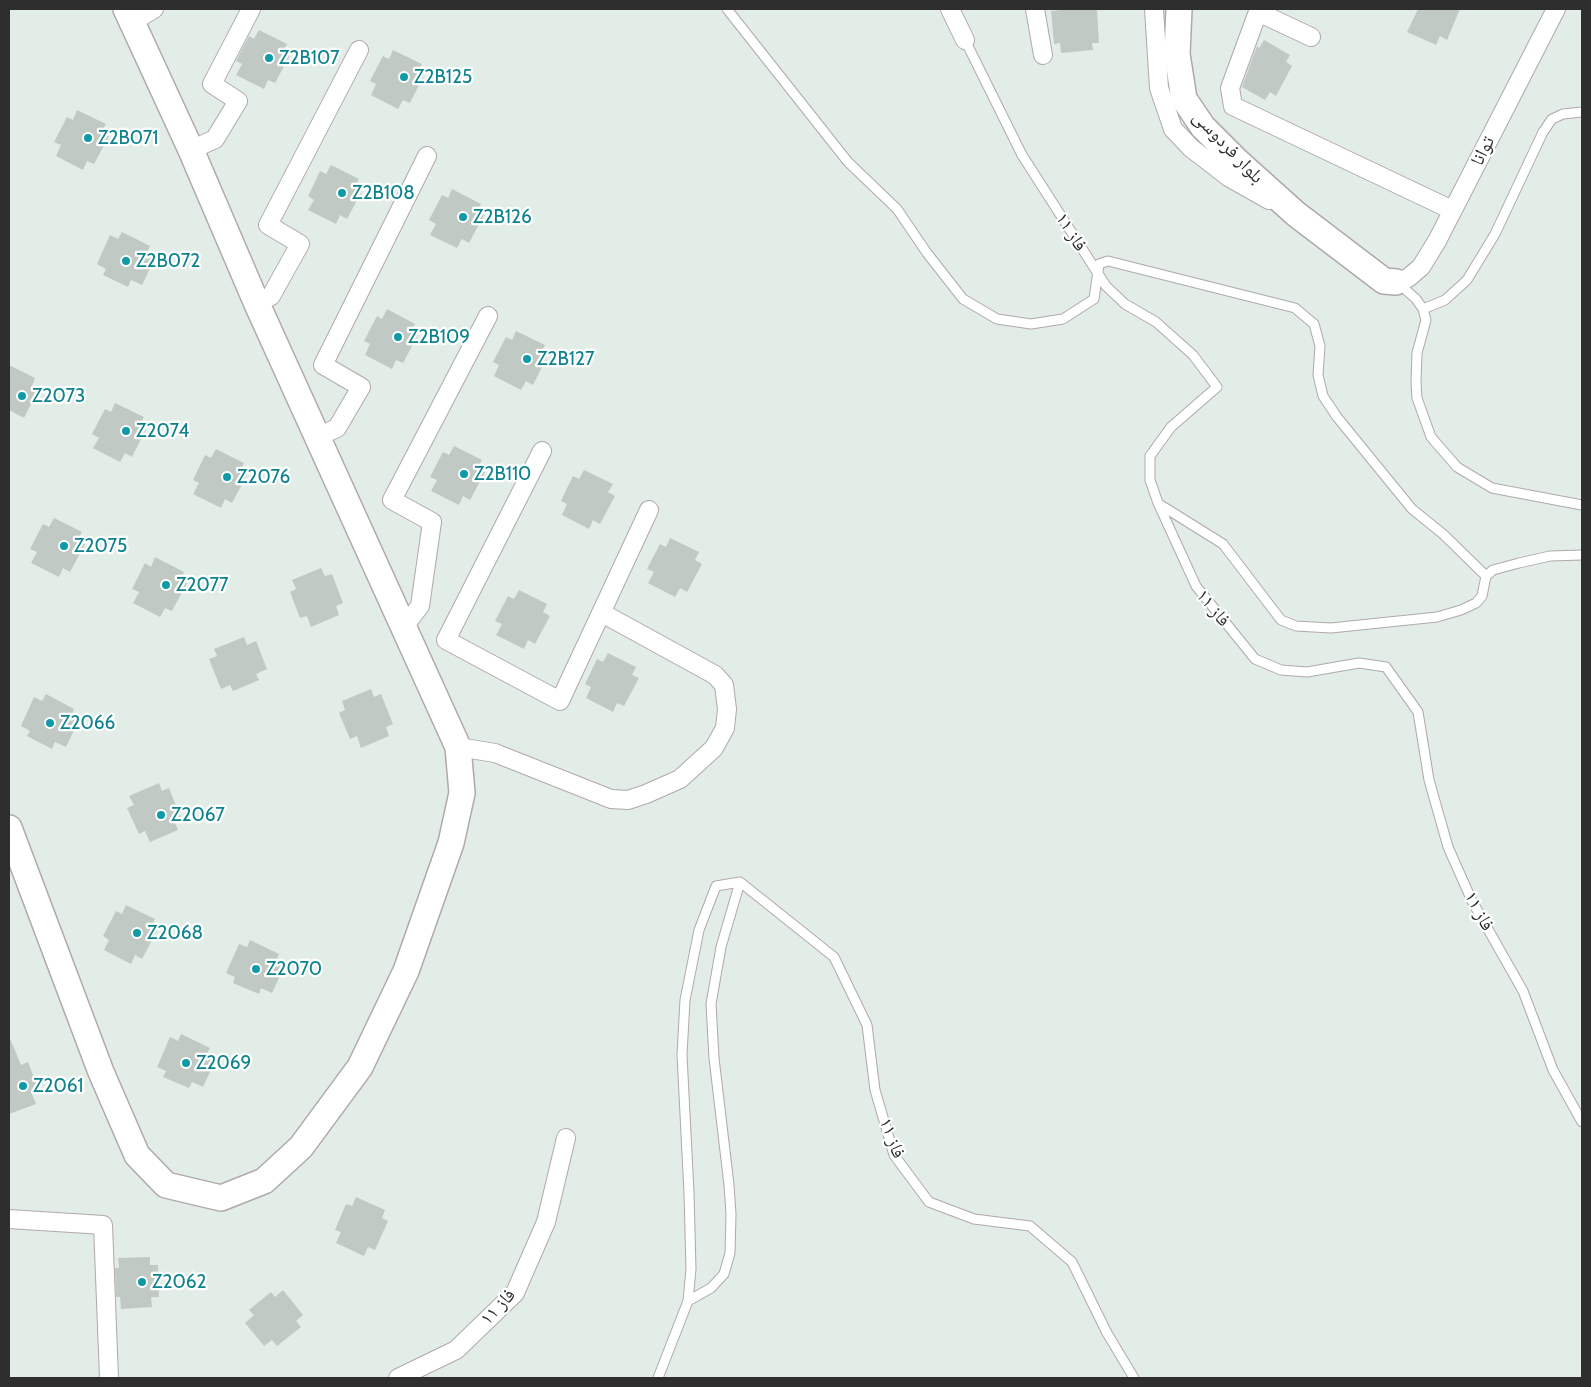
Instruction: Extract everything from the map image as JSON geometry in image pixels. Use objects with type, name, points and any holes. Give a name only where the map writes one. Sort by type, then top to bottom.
[{"type":"street","points":[[9,828],[101,1072],[137,1155],[166,1185],[221,1198],[264,1181],[301,1147],[360,1067],[406,971],[451,843],[462,793],[458,747],[257,304],[191,150],[129,15],[154,9]]},
{"type":"street","points":[[191,150],[215,139],[238,101],[212,84],[251,9]]},
{"type":"street","points":[[950,9],[965,40]]},
{"type":"street","points":[[1035,9],[1042,55]]},
{"type":"street","name":"بلوار فردوسی","points":[[1154,9],[1159,88],[1172,130],[1191,148],[1230,178],[1296,214]]},
{"type":"street","name":"بلوار فردوسی","points":[[1180,9],[1177,54],[1184,100],[1203,127],[1237,161],[1296,214],[1384,282],[1396,282]]},
{"type":"street","name":"توانا","points":[[1396,282],[1408,278],[1421,267],[1556,9]]},
{"type":"street","points":[[1312,36],[1258,10],[1230,88],[1233,106],[1452,210]]},
{"type":"street","points":[[257,304],[271,296],[300,244],[268,225],[359,50]]},
{"type":"street","points":[[317,436],[337,428],[361,388],[323,365],[427,156]]},
{"type":"street","points":[[403,628],[420,606],[432,522],[392,500],[488,316]]},
{"type":"street","points":[[542,451],[446,640],[560,701],[649,510]]},
{"type":"street","points":[[458,747],[495,752],[611,799],[628,800],[680,779],[714,748],[725,728],[727,709],[724,685],[715,675],[602,613]]},
{"type":"street","name":"فاز ۱۱","points":[[398,1378],[456,1350],[515,1293],[546,1222],[566,1138]]},
{"type":"street","points":[[9,1219],[103,1225],[110,1378]]},
{"type":"lane","points":[[727,9],[848,162],[897,208],[927,253],[963,299],[997,319],[1030,324],[1063,319],[1094,300],[1099,275],[1099,264],[1108,260],[1295,308],[1314,324],[1320,346],[1318,375],[1323,396],[1337,418],[1412,509],[1443,534],[1486,576]]},
{"type":"lane","name":"فاز ۱۱","points":[[965,40],[1022,155],[1106,286],[1125,304],[1156,322],[1193,355],[1217,386],[1170,427],[1150,456],[1150,480],[1158,503],[1196,586],[1255,658],[1281,670],[1307,672],[1359,663],[1386,667],[1418,712],[1429,780],[1448,847],[1472,901],[1523,991],[1553,1070],[1582,1122]]},
{"type":"lane","points":[[1423,310],[1445,300],[1467,280],[1495,234],[1543,132],[1552,119],[1563,114],[1582,112]]},
{"type":"lane","points":[[1396,282],[1416,299],[1423,310],[1426,320],[1417,353],[1417,398],[1432,437],[1457,467],[1492,488],[1582,505]]},
{"type":"lane","points":[[1158,503],[1223,544],[1281,620],[1296,626],[1332,628],[1437,617],[1461,610],[1476,603],[1482,596],[1486,576],[1493,570],[1550,556],[1582,555]]},
{"type":"lane","points":[[658,1378],[688,1301],[691,1269],[682,1055],[684,1000],[699,930],[716,886],[740,882],[721,947],[711,1004],[714,1058],[729,1185],[731,1214],[730,1253],[724,1274],[711,1288],[688,1301]]},
{"type":"lane","name":"فاز ۱۱","points":[[740,882],[834,957],[867,1025],[875,1090],[894,1155],[929,1202],[974,1219],[1030,1226],[1072,1262],[1107,1333],[1134,1378]]},
{"type":"building","points":[[1060,9],[1097,10],[1099,43],[1092,43],[1093,50],[1061,53],[1060,43],[1054,44],[1051,11]]},
{"type":"building","points":[[1418,9],[1460,9],[1447,40],[1440,36],[1436,45],[1407,32]]},
{"type":"building","name":"Z2B107","points":[[259,30],[287,44],[283,52],[290,55],[275,83],[268,80],[264,89],[236,75],[242,64],[236,61],[249,36],[254,39]]},
{"type":"building","points":[[1264,40],[1290,55],[1286,62],[1292,66],[1276,96],[1270,92],[1265,100],[1242,87],[1257,46],[1259,48]]},
{"type":"building","name":"Z2B125","points":[[393,50],[422,64],[418,72],[424,75],[410,103],[403,100],[398,109],[371,95],[376,84],[370,81],[383,56],[389,59]]},
{"type":"building","name":"Z2B071","points":[[77,110],[106,124],[102,132],[109,136],[94,164],[87,161],[83,170],[56,156],[61,145],[54,142],[67,117],[73,120]]},
{"type":"building","name":"Z2B108","points":[[331,165],[359,179],[355,187],[362,191],[347,219],[340,215],[336,224],[308,210],[314,200],[308,196],[320,171],[326,174]]},
{"type":"building","name":"Z2B126","points":[[452,189],[481,204],[477,212],[484,215],[469,243],[462,239],[457,248],[430,235],[436,224],[429,220],[442,195],[448,198]]},
{"type":"building","name":"Z2B072","points":[[122,232],[150,246],[146,254],[155,258],[142,285],[131,280],[128,287],[103,275],[106,269],[97,264],[110,235],[118,239]]},
{"type":"building","name":"Z2B109","points":[[387,309],[415,324],[411,332],[418,335],[403,363],[396,360],[392,369],[365,355],[370,344],[364,341],[377,316],[382,319]]},
{"type":"building","name":"Z2B127","points":[[516,331],[545,345],[541,353],[547,357],[533,385],[526,381],[521,390],[494,376],[499,365],[493,362],[506,337],[512,340]]},
{"type":"building","name":"Z2073","points":[[9,365],[35,378],[32,386],[38,390],[24,418],[9,410]]},
{"type":"building","name":"Z2074","points":[[115,403],[144,417],[140,425],[146,429],[132,457],[125,453],[120,462],[93,448],[99,438],[92,434],[105,409],[111,412]]},
{"type":"building","name":"Z2B110","points":[[454,446],[482,460],[478,468],[485,472],[470,500],[463,496],[459,505],[431,491],[437,480],[430,477],[443,452],[449,455]]},
{"type":"building","name":"Z2076","points":[[216,449],[244,463],[240,471],[247,475],[232,503],[225,499],[221,508],[193,494],[199,483],[193,480],[205,455],[211,458]]},
{"type":"building","points":[[584,470],[613,484],[608,492],[615,496],[600,524],[593,520],[589,529],[562,515],[567,504],[561,501],[566,490],[573,476],[579,479]]},
{"type":"building","name":"Z2075","points":[[54,518],[82,532],[78,540],[85,544],[70,572],[63,568],[59,577],[31,563],[37,552],[30,549],[43,524],[49,527]]},
{"type":"building","points":[[670,538],[699,552],[695,560],[702,564],[687,592],[680,588],[675,597],[648,583],[654,572],[647,569],[660,544],[666,547]]},
{"type":"building","name":"Z2077","points":[[155,557],[184,572],[180,580],[187,583],[172,611],[165,608],[160,617],[133,603],[139,592],[132,589],[145,563],[151,567]]},
{"type":"building","points":[[321,568],[325,576],[332,574],[343,603],[336,606],[339,615],[311,627],[307,616],[300,618],[290,592],[296,589],[292,580]]},
{"type":"building","points":[[519,590],[547,604],[543,612],[550,616],[535,644],[528,640],[524,649],[496,635],[502,624],[495,621],[508,596],[514,599]]},
{"type":"building","points":[[244,637],[247,645],[256,641],[267,669],[256,674],[259,680],[233,691],[230,685],[221,689],[209,659],[217,656],[214,649]]},
{"type":"building","points":[[608,653],[636,667],[632,675],[639,678],[624,706],[617,703],[613,712],[586,698],[591,687],[585,684],[597,659],[603,662]]},
{"type":"building","points":[[371,689],[374,697],[381,694],[393,724],[386,727],[389,736],[361,748],[357,736],[350,739],[339,713],[345,710],[342,701]]},
{"type":"building","name":"Z2066","points":[[46,694],[74,709],[71,716],[79,720],[66,747],[55,742],[52,749],[27,736],[30,731],[21,726],[34,697],[42,701]]},
{"type":"building","name":"Z2067","points":[[159,783],[162,791],[169,788],[181,818],[174,821],[178,830],[150,842],[145,831],[139,834],[127,808],[134,805],[129,796]]},
{"type":"building","name":"Z2068","points":[[126,905],[155,919],[151,928],[157,931],[142,959],[135,955],[131,964],[104,950],[109,940],[103,936],[116,911],[122,914]]},
{"type":"building","name":"Z2070","points":[[250,940],[279,954],[276,961],[285,965],[272,993],[261,988],[259,994],[233,983],[235,977],[226,973],[239,944],[247,947]]},
{"type":"building","name":"Z2069","points":[[181,1034],[210,1048],[206,1055],[216,1059],[203,1087],[192,1082],[189,1088],[163,1077],[166,1071],[157,1067],[170,1037],[178,1041]]},
{"type":"building","name":"Z2061","points":[[9,1036],[21,1065],[28,1062],[39,1091],[32,1094],[36,1104],[9,1114]]},
{"type":"building","points":[[356,1197],[385,1210],[382,1218],[388,1221],[375,1250],[368,1247],[364,1256],[336,1243],[341,1232],[335,1230],[346,1204],[352,1206]]},
{"type":"building","name":"Z2062","points":[[150,1257],[150,1265],[158,1265],[159,1297],[151,1297],[152,1307],[121,1309],[120,1297],[116,1297],[115,1268],[119,1268],[118,1258]]},
{"type":"building","points":[[283,1290],[303,1315],[296,1321],[301,1327],[277,1346],[272,1340],[264,1346],[245,1323],[254,1315],[249,1310],[271,1292],[275,1297]]},
{"type":"place","name":"Z2B107","points":[[269,58]]},
{"type":"place","name":"Z2B125","points":[[404,77]]},
{"type":"place","name":"Z2B071","points":[[88,138]]},
{"type":"place","name":"Z2B108","points":[[342,193]]},
{"type":"place","name":"Z2B126","points":[[463,217]]},
{"type":"place","name":"Z2B072","points":[[126,261]]},
{"type":"place","name":"Z2B109","points":[[398,337]]},
{"type":"place","name":"Z2B127","points":[[527,359]]},
{"type":"place","name":"Z2073","points":[[22,396]]},
{"type":"place","name":"Z2074","points":[[126,431]]},
{"type":"place","name":"Z2B110","points":[[464,474]]},
{"type":"place","name":"Z2076","points":[[227,477]]},
{"type":"place","name":"Z2075","points":[[64,546]]},
{"type":"place","name":"Z2077","points":[[166,585]]},
{"type":"place","name":"Z2066","points":[[50,723]]},
{"type":"place","name":"Z2067","points":[[161,815]]},
{"type":"place","name":"Z2068","points":[[137,933]]},
{"type":"place","name":"Z2070","points":[[256,969]]},
{"type":"place","name":"Z2069","points":[[186,1063]]},
{"type":"place","name":"Z2061","points":[[23,1086]]},
{"type":"place","name":"Z2062","points":[[142,1282]]}]
